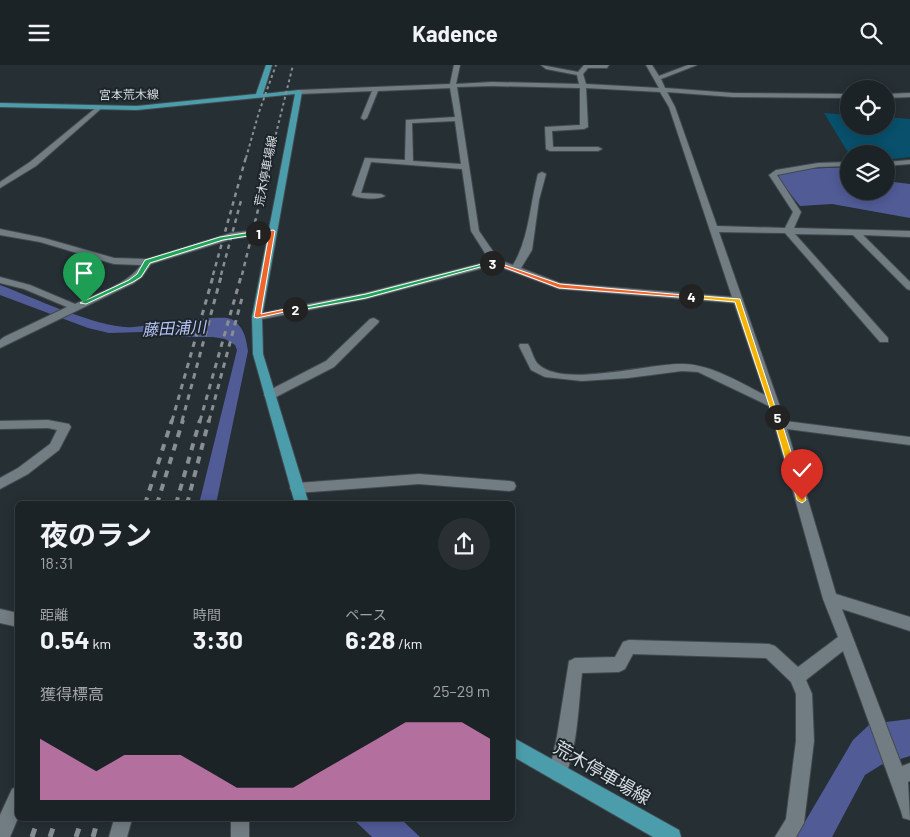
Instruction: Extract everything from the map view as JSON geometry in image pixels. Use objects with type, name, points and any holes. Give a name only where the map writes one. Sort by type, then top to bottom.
[{"type":"main road","points":[[267,65],[259,96],[299,92]]},
{"type":"main road","name":"荒木停車場線","points":[[299,92],[257,317],[258,354],[301,501]]},
{"type":"main road","name":"宮本荒木線","points":[[0,105],[165,106],[259,96]]},
{"type":"main road","name":"荒木停車場線","points":[[515,748],[672,837]]},
{"type":"street","points":[[457,65],[453,84],[475,231],[496,263]]},
{"type":"street","points":[[544,65],[548,68],[580,74]]},
{"type":"street","points":[[649,65],[672,107],[715,229],[774,404],[778,424],[830,599],[904,774],[910,811]]},
{"type":"street","points":[[660,83],[694,65]]},
{"type":"street","points":[[580,74],[586,66],[607,66]]},
{"type":"street","points":[[580,74],[583,86],[584,127],[548,129],[550,149],[598,149]]},
{"type":"street","points":[[299,92],[453,84],[583,86],[660,83],[733,95],[840,96]]},
{"type":"street","points":[[364,118],[376,88]]},
{"type":"street","points":[[895,96],[909,96]]},
{"type":"street","points":[[0,186],[33,164],[100,107]]},
{"type":"street","points":[[409,163],[408,121],[458,119]]},
{"type":"street","points":[[381,196],[356,195],[368,160],[465,167]]},
{"type":"street","points":[[895,163],[910,162]]},
{"type":"street","points":[[788,231],[797,212],[777,183],[773,175],[776,171],[818,165],[840,164]]},
{"type":"street","points":[[515,270],[527,250],[535,200],[542,174]]},
{"type":"street","points":[[715,229],[910,233]]},
{"type":"street","points":[[0,232],[114,261],[148,261],[222,238],[273,231]]},
{"type":"street","points":[[788,231],[884,340]]},
{"type":"street","points":[[855,232],[910,287]]},
{"type":"street","points":[[0,345],[74,307],[131,281],[139,275],[148,261]]},
{"type":"street","points":[[257,317],[366,296],[496,263],[559,286],[738,300]]},
{"type":"street","points":[[0,279],[27,287],[74,307]]},
{"type":"street","points":[[270,395],[330,364],[374,321]]},
{"type":"street","points":[[524,346],[535,368],[551,376],[604,377],[682,367],[700,369],[774,404]]},
{"type":"street","points":[[0,425],[48,424],[65,427],[56,447],[23,471],[0,484]]},
{"type":"street","points":[[778,424],[910,441]]},
{"type":"street","points":[[298,488],[419,479],[509,486]]},
{"type":"street","points":[[830,599],[910,624]]},
{"type":"street","points":[[0,616],[15,619]]},
{"type":"street","points":[[797,677],[847,639]]},
{"type":"street","points":[[558,773],[566,736],[575,667],[619,663],[629,647],[769,651],[797,677],[804,694],[805,741],[795,823],[784,837]]},
{"type":"street","points":[[0,837],[15,802]]},
{"type":"street","points":[[118,837],[122,821]]},
{"type":"street","points":[[240,821],[240,837]]},
{"type":"shaded area","points":[[824,113],[840,114],[840,135],[895,135],[895,118],[910,119],[910,157],[895,159],[895,145],[844,145]]},
{"type":"water","points":[[840,167],[840,200],[895,200],[895,182],[910,184],[910,218],[832,204],[800,206],[776,176],[804,169]]},
{"type":"water","name":"藤田浦川","points":[[0,285],[86,318],[120,327],[214,318],[231,319],[239,325],[245,337],[248,351],[217,501],[200,501],[237,350],[235,345],[225,339],[213,337],[184,337],[142,332],[109,333],[88,328],[0,295]]},
{"type":"water","points":[[910,719],[910,756],[881,765],[865,775],[832,837],[796,837],[853,740],[870,724]]},
{"type":"water","points":[[355,821],[403,821],[420,837],[372,837]]},
{"type":"railway","points":[[246,158],[259,112],[276,65]]},
{"type":"railway","points":[[270,158],[293,65]]},
{"type":"railway","points":[[213,275],[246,157]]},
{"type":"railway","points":[[242,275],[271,157]]},
{"type":"railway","points":[[221,275],[242,197]]},
{"type":"railway","points":[[172,421],[214,273]]},
{"type":"railway","points":[[182,421],[222,273]]},
{"type":"railway","points":[[200,421],[242,273]]},
{"type":"railway","points":[[209,421],[242,298]]},
{"type":"railway","points":[[146,501],[172,420]]},
{"type":"railway","points":[[158,501],[183,420]]},
{"type":"railway","points":[[177,501],[200,420]]},
{"type":"railway","points":[[188,501],[209,420]]},
{"type":"railway","points":[[32,837],[37,821]]},
{"type":"railway","points":[[50,837],[55,821]]},
{"type":"railway","points":[[76,837],[81,821]]},
{"type":"railway","points":[[93,837],[97,821]]},
{"type":"route","points":[[84,303],[131,281],[139,275],[148,261],[195,248],[222,238],[273,231],[257,317],[366,296],[496,263],[559,286],[738,300],[774,404],[778,424],[802,500]]}]
